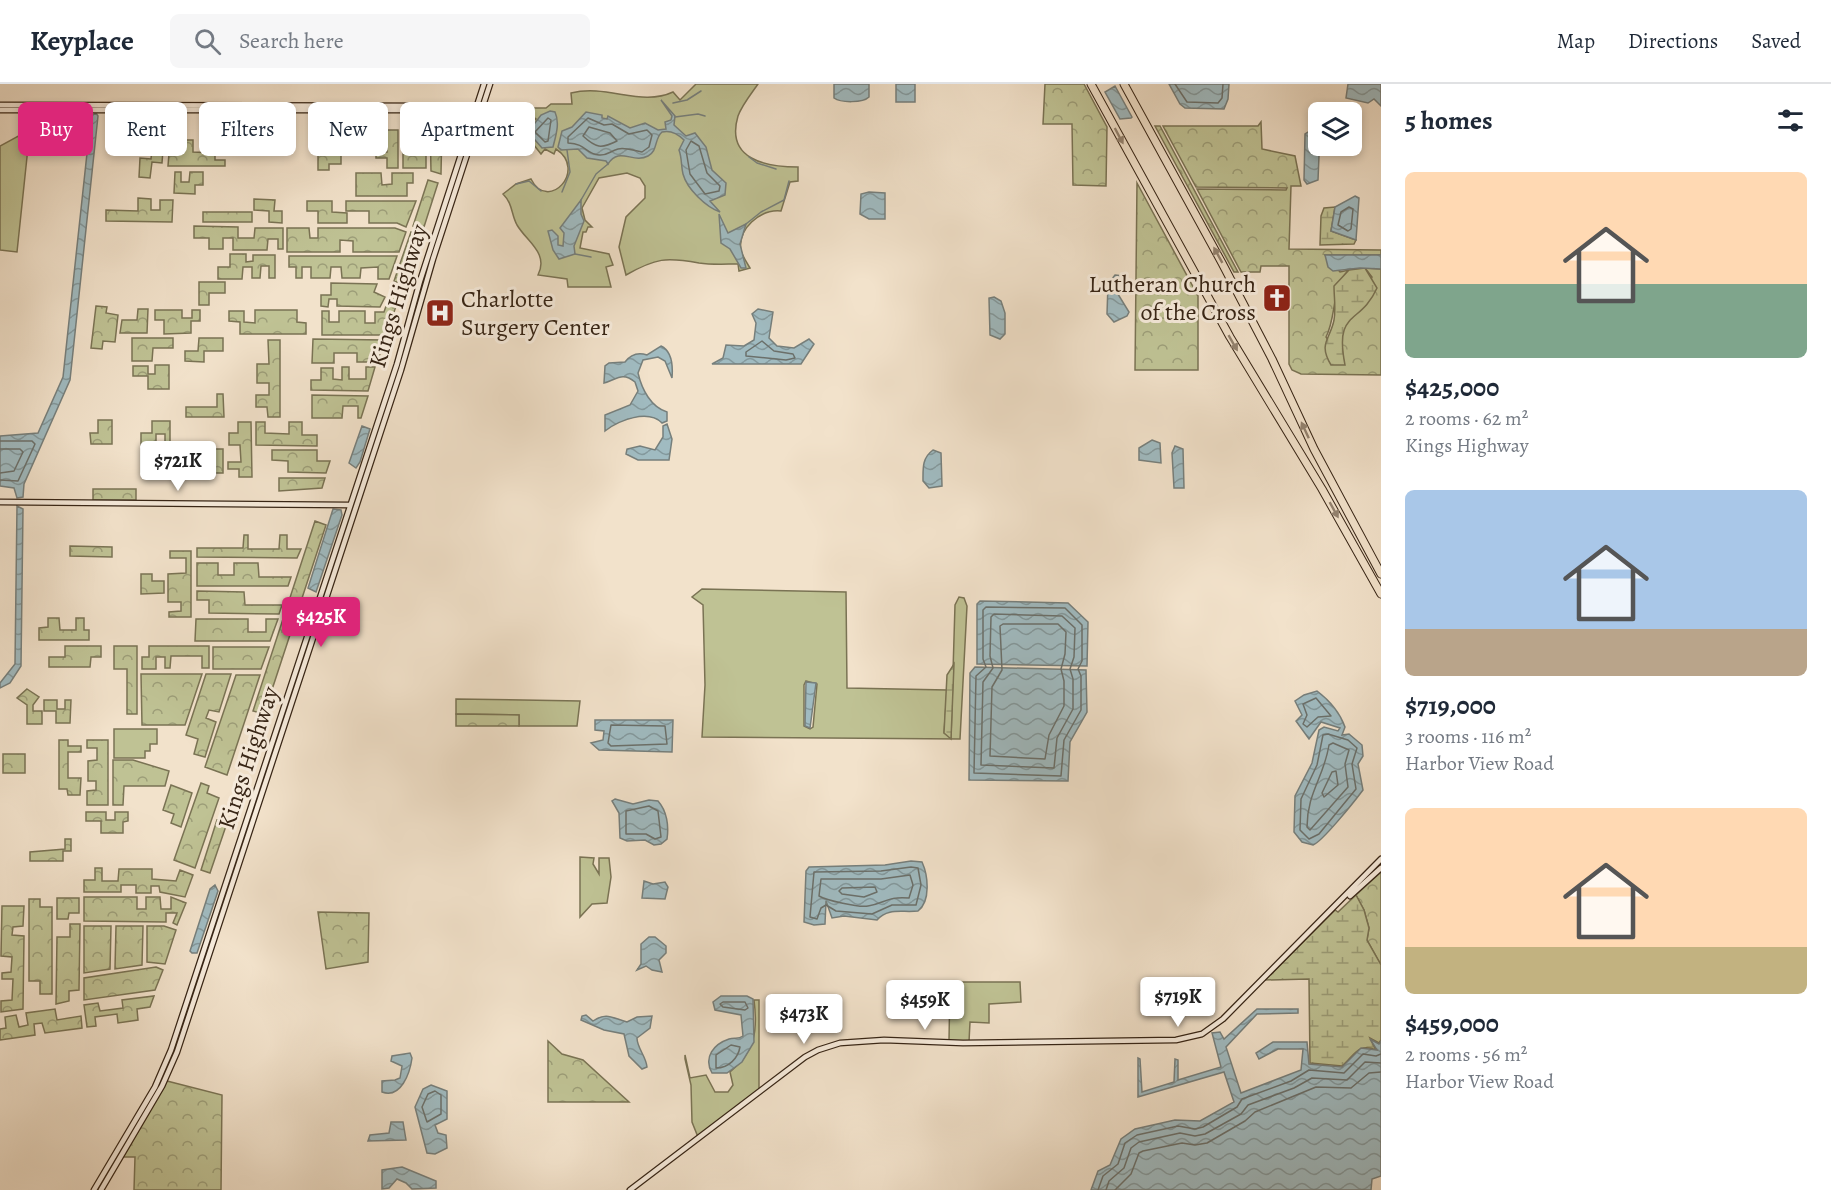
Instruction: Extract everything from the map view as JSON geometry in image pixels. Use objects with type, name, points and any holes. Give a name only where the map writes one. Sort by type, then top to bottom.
[{"type":"highway","points":[[1091,84],[1230,337],[1322,489],[1381,594]]},
{"type":"highway","points":[[1124,84],[1222,263],[1314,449],[1381,574]]},
{"type":"main road","name":"Kings Highway","points":[[477,102],[484,84]]},
{"type":"main road","name":"Kings Highway","points":[[484,102],[490,84]]},
{"type":"main road","points":[[0,105],[400,106]]},
{"type":"main road","points":[[0,110],[400,110]]},
{"type":"main road","name":"Kings Highway","points":[[94,1190],[108,1171],[155,1087],[167,1060],[352,505],[459,156]]},
{"type":"main road","name":"Kings Highway","points":[[352,505],[402,366],[426,279],[466,156]]},
{"type":"main road","points":[[0,502],[352,505]]},
{"type":"main road","points":[[630,1190],[805,1057],[833,1045],[884,1040],[963,1043],[1176,1040],[1202,1034],[1223,1019],[1343,901],[1381,859]]},
{"type":"main road","points":[[1343,901],[1381,868]]},
{"type":"main road","name":"Kings Highway","points":[[101,1190],[108,1171]]},
{"type":"green space","points":[[696,84],[758,84],[738,116],[736,131],[738,143],[743,151],[762,162],[798,167],[798,181],[790,182],[781,211],[765,213],[746,228],[741,251],[750,268],[739,271],[738,264],[661,260],[626,275],[619,247],[626,217],[645,198],[645,186],[640,178],[627,173],[599,178],[582,208],[585,220],[592,227],[588,227],[586,232],[583,232],[580,248],[609,254],[613,265],[606,267],[611,287],[568,287],[567,279],[538,275],[541,267],[539,254],[517,225],[509,202],[503,194],[516,184],[531,179],[538,188],[547,192],[555,190],[567,177],[568,167],[565,158],[556,149],[554,154],[545,149],[541,154],[535,146],[535,108],[546,108],[551,104],[572,104],[571,93],[585,91],[636,97],[661,96],[673,92],[680,100]]},
{"type":"green space","points":[[1045,84],[1084,84],[1107,127],[1106,186],[1073,185],[1072,124],[1043,124]]},
{"type":"green space","points":[[1261,122],[1262,149],[1295,156],[1301,186],[1291,186],[1289,249],[1381,250],[1381,255],[1325,255],[1340,272],[1349,270],[1339,284],[1326,337],[1344,364],[1341,341],[1345,324],[1355,314],[1372,277],[1365,268],[1381,269],[1381,375],[1301,374],[1292,370],[1289,364],[1289,266],[1261,266],[1260,272],[1241,272],[1197,189],[1286,190],[1287,188],[1196,187],[1163,126],[1258,126]]},
{"type":"green space","points":[[1155,126],[1160,126],[1238,272],[1234,272]]},
{"type":"green space","points":[[388,130],[398,130],[398,168],[387,168],[387,158],[376,158],[376,156],[388,156]]},
{"type":"green space","points":[[18,136],[18,156],[27,156],[17,252],[0,250],[0,146]]},
{"type":"green space","points":[[187,140],[193,140],[193,152],[199,152],[199,156],[215,156],[215,160],[225,160],[225,166],[168,166],[169,156],[187,156]]},
{"type":"green space","points":[[151,156],[163,156],[162,163],[152,162],[150,178],[139,177],[140,158],[151,159]]},
{"type":"green space","points":[[318,156],[341,156],[341,164],[329,164],[329,170],[318,170]]},
{"type":"green space","points":[[403,156],[426,156],[426,168],[403,168]]},
{"type":"green space","points":[[431,156],[441,156],[441,174],[431,171]]},
{"type":"green space","points":[[175,172],[181,172],[181,182],[189,182],[190,172],[203,172],[203,185],[195,185],[195,194],[174,193]]},
{"type":"green space","points":[[356,173],[381,173],[382,185],[392,184],[392,173],[413,173],[413,183],[407,183],[407,196],[356,196]]},
{"type":"green space","points":[[428,180],[438,183],[423,230],[413,226]]},
{"type":"green space","points":[[1137,183],[1198,296],[1198,370],[1135,370]]},
{"type":"green space","points":[[138,198],[151,199],[151,210],[160,210],[160,200],[173,200],[172,222],[106,221],[106,210],[138,211]]},
{"type":"green space","points":[[254,199],[275,200],[274,211],[282,211],[282,223],[269,222],[269,211],[254,210]]},
{"type":"green space","points":[[307,201],[332,201],[332,212],[347,213],[347,223],[318,223],[318,211],[307,211]]},
{"type":"green space","points":[[346,201],[416,201],[406,227],[397,223],[369,223],[369,211],[346,211]]},
{"type":"green space","points":[[1335,207],[1331,231],[1356,240],[1354,244],[1320,245],[1321,216],[1324,208]]},
{"type":"green space","points":[[203,212],[252,212],[252,222],[203,222]]},
{"type":"green space","points":[[194,226],[238,227],[238,238],[254,238],[255,228],[283,228],[283,249],[278,249],[278,239],[268,239],[267,250],[233,250],[233,238],[223,238],[223,249],[209,249],[209,238],[194,238]]},
{"type":"green space","points":[[287,228],[309,228],[310,238],[318,238],[318,228],[395,228],[406,232],[399,252],[353,252],[353,241],[340,240],[340,252],[287,252]]},
{"type":"green space","points":[[411,232],[421,236],[404,285],[394,281]]},
{"type":"green space","points":[[230,254],[246,254],[246,262],[253,261],[253,255],[275,255],[275,278],[269,278],[269,266],[261,266],[260,278],[252,278],[252,267],[243,267],[242,279],[218,279],[218,267],[230,267]]},
{"type":"green space","points":[[289,256],[397,256],[389,279],[378,279],[378,267],[361,268],[360,278],[342,278],[341,267],[331,267],[330,278],[311,278],[311,267],[302,267],[302,278],[296,278],[296,267],[289,267]]},
{"type":"green space","points":[[1365,268],[1377,288],[1370,300],[1346,326],[1343,335],[1345,365],[1331,365],[1325,352],[1325,346],[1334,320],[1334,286],[1349,270]]},
{"type":"green space","points":[[199,282],[225,282],[225,293],[209,293],[209,305],[199,305]]},
{"type":"green space","points":[[331,283],[377,284],[374,292],[385,297],[380,307],[337,306],[337,299],[329,299],[328,307],[321,306],[321,295],[331,295]]},
{"type":"green space","points":[[392,289],[401,292],[386,335],[322,335],[322,311],[329,311],[329,322],[339,322],[339,311],[365,311],[365,323],[375,323],[375,312],[384,312]]},
{"type":"green space","points":[[96,306],[107,307],[106,313],[118,315],[115,342],[103,341],[102,349],[91,348]]},
{"type":"green space","points":[[138,309],[148,309],[147,333],[120,333],[122,320],[137,320]]},
{"type":"green space","points":[[155,310],[182,310],[182,318],[192,318],[192,310],[200,310],[200,321],[191,321],[191,333],[164,334],[164,320],[155,320]]},
{"type":"green space","points":[[255,310],[297,310],[297,322],[306,323],[306,334],[240,334],[240,322],[229,321],[229,311],[244,311],[244,322],[255,323]]},
{"type":"green space","points":[[132,338],[173,338],[173,348],[153,348],[152,361],[132,361]]},
{"type":"green space","points":[[199,338],[223,338],[223,351],[204,351],[204,362],[185,361],[185,351],[198,351]]},
{"type":"green space","points":[[313,339],[385,340],[377,362],[357,362],[357,353],[334,353],[334,363],[312,363]]},
{"type":"green space","points":[[268,340],[280,340],[280,417],[268,417],[267,407],[256,407],[256,395],[269,395],[269,383],[257,383],[257,364],[269,364]]},
{"type":"green space","points":[[155,365],[169,365],[169,389],[148,389],[148,376],[133,376],[133,366],[148,366],[148,374],[155,374]]},
{"type":"green space","points":[[342,367],[349,367],[349,379],[366,379],[366,367],[375,367],[368,391],[311,390],[311,380],[321,380],[321,368],[333,368],[333,379],[342,380]]},
{"type":"green space","points":[[217,394],[223,394],[224,417],[186,417],[186,407],[217,407]]},
{"type":"green space","points":[[312,395],[368,396],[361,418],[358,418],[358,406],[343,406],[342,418],[312,418]]},
{"type":"green space","points":[[98,420],[112,420],[112,444],[91,444],[90,433],[98,433]]},
{"type":"green space","points":[[152,421],[170,421],[170,444],[165,444],[165,434],[156,434],[156,445],[141,445],[141,433],[152,433]]},
{"type":"green space","points":[[238,422],[251,422],[252,477],[239,477],[239,469],[228,469],[228,462],[241,462],[240,445],[229,445],[229,433],[238,433]]},
{"type":"green space","points":[[256,422],[265,422],[265,433],[289,434],[289,422],[302,422],[302,435],[317,435],[317,446],[256,445]]},
{"type":"green space","points":[[141,449],[223,449],[223,473],[211,473],[211,460],[201,460],[200,473],[187,473],[187,460],[156,460],[156,472],[141,472]]},
{"type":"green space","points":[[272,450],[317,450],[317,461],[330,461],[326,473],[288,472],[288,461],[272,460]]},
{"type":"green space","points":[[279,478],[325,478],[322,488],[279,491]]},
{"type":"green space","points":[[93,489],[136,489],[136,500],[93,500]]},
{"type":"green space","points":[[315,521],[326,525],[264,714],[253,711]]},
{"type":"green space","points":[[244,535],[248,535],[248,549],[279,549],[280,535],[287,535],[287,549],[301,549],[297,558],[197,557],[197,548],[243,548]]},
{"type":"green space","points":[[70,546],[112,547],[112,557],[70,556]]},
{"type":"green space","points":[[170,551],[191,551],[191,617],[169,617],[169,612],[181,611],[181,602],[168,602],[168,574],[186,573],[186,558],[170,558]]},
{"type":"green space","points":[[197,563],[218,563],[218,575],[234,575],[234,563],[258,563],[259,577],[291,577],[288,586],[197,586]]},
{"type":"green space","points":[[141,574],[152,574],[152,581],[164,581],[164,593],[141,594]]},
{"type":"green space","points":[[702,589],[846,592],[847,688],[947,690],[944,733],[951,738],[955,605],[959,597],[964,598],[967,606],[960,739],[702,737],[705,685],[703,605],[692,597]],"holes":[[[806,681],[817,684],[813,727],[810,729],[804,726],[804,685]]]},
{"type":"green space","points":[[197,591],[244,592],[245,605],[282,605],[279,614],[209,613],[209,600],[197,600]]},
{"type":"green space","points":[[48,618],[59,618],[60,630],[76,630],[76,618],[84,618],[84,630],[89,630],[89,640],[39,640],[39,628],[48,627]]},
{"type":"green space","points":[[196,619],[248,619],[248,632],[266,632],[266,619],[278,619],[270,641],[195,641]]},
{"type":"green space","points":[[65,646],[101,646],[101,657],[91,657],[90,667],[49,667],[49,657],[65,657]]},
{"type":"green space","points":[[114,646],[137,646],[137,714],[127,714],[127,669],[114,669]]},
{"type":"green space","points":[[149,646],[209,646],[209,668],[202,668],[202,656],[171,656],[170,668],[165,668],[165,657],[156,657],[156,669],[142,669],[142,657],[149,657]]},
{"type":"green space","points":[[213,647],[269,647],[261,669],[213,669]]},
{"type":"green space","points":[[954,664],[951,739],[944,733],[947,675]]},
{"type":"green space","points":[[141,674],[202,674],[185,725],[142,725]]},
{"type":"green space","points":[[206,674],[231,674],[219,712],[209,710],[206,718],[216,722],[205,757],[194,754],[198,739],[186,735]]},
{"type":"green space","points":[[236,675],[260,675],[227,775],[205,767]]},
{"type":"green space","points":[[27,689],[39,697],[33,705],[33,711],[42,711],[42,724],[27,724],[27,705],[17,698]]},
{"type":"green space","points":[[456,699],[580,701],[577,726],[519,726],[519,715],[456,714]]},
{"type":"green space","points":[[44,700],[57,700],[57,709],[65,709],[65,700],[71,700],[70,723],[56,723],[56,711],[44,711]]},
{"type":"green space","points":[[456,714],[519,715],[519,726],[456,726]]},
{"type":"green space","points":[[114,729],[157,729],[157,744],[150,744],[150,751],[145,751],[145,758],[114,758]]},
{"type":"green space","points":[[59,740],[68,740],[68,746],[81,746],[81,752],[68,752],[68,778],[81,778],[80,795],[68,795],[67,789],[59,789]]},
{"type":"green space","points":[[87,740],[108,740],[108,805],[87,805],[87,791],[96,790],[96,781],[88,781],[88,761],[97,760],[97,748],[87,748]]},
{"type":"green space","points":[[3,754],[25,754],[25,773],[3,773]]},
{"type":"green space","points":[[113,760],[133,760],[169,771],[165,786],[124,786],[123,805],[113,805]]},
{"type":"green space","points":[[201,783],[209,786],[207,793],[219,798],[195,868],[174,860]]},
{"type":"green space","points":[[171,785],[192,793],[181,827],[171,823],[174,814],[163,810]]},
{"type":"green space","points":[[86,812],[106,812],[106,820],[115,820],[115,812],[128,812],[128,821],[123,822],[123,833],[101,833],[101,821],[86,821]]},
{"type":"green space","points":[[217,820],[227,823],[210,873],[201,870]]},
{"type":"green space","points":[[65,839],[71,839],[71,851],[63,851],[63,861],[30,861],[30,852],[65,849]]},
{"type":"green space","points":[[580,857],[594,858],[593,864],[599,874],[599,858],[609,858],[611,877],[607,903],[592,904],[580,917]]},
{"type":"green space","points":[[95,868],[102,868],[102,881],[118,881],[119,869],[152,869],[152,879],[176,881],[180,870],[193,875],[185,897],[160,892],[159,886],[151,886],[151,893],[136,893],[136,885],[121,885],[121,892],[84,892],[84,880],[95,880]]},
{"type":"green space","points":[[1381,872],[1381,965],[1367,940],[1369,928],[1364,910],[1356,895]]},
{"type":"green space","points":[[1356,895],[1364,910],[1369,928],[1367,940],[1381,965],[1381,1040],[1379,1043],[1370,1038],[1376,1050],[1360,1049],[1342,1066],[1310,1063],[1309,979],[1265,980],[1335,910],[1338,912]]},
{"type":"green space","points":[[84,897],[137,897],[137,909],[146,909],[146,897],[160,897],[161,909],[171,909],[171,897],[186,903],[177,925],[173,923],[177,913],[166,913],[166,922],[84,921]]},
{"type":"green space","points":[[57,898],[79,898],[79,913],[69,913],[68,919],[57,919]]},
{"type":"green space","points":[[29,899],[40,899],[40,907],[52,907],[52,994],[40,994],[40,981],[29,981]]},
{"type":"green space","points":[[2,906],[24,906],[23,926],[13,927],[12,935],[24,936],[23,1009],[1,1012],[1,1001],[12,1000],[13,979],[2,979],[2,973],[11,972],[12,957],[1,956]]},
{"type":"green space","points":[[318,912],[369,913],[368,962],[326,969]]},
{"type":"green space","points":[[70,924],[80,924],[79,990],[69,991],[69,1001],[56,1004],[57,937],[70,937]]},
{"type":"green space","points":[[84,926],[111,926],[110,969],[84,973]]},
{"type":"green space","points":[[116,926],[143,926],[142,965],[115,969]]},
{"type":"green space","points":[[147,926],[164,926],[176,930],[165,964],[147,962]]},
{"type":"green space","points":[[156,967],[163,970],[155,990],[84,1000],[84,978]]},
{"type":"green space","points":[[950,982],[1020,982],[1021,1002],[989,1004],[989,1023],[970,1022],[969,1042],[949,1041]]},
{"type":"green space","points":[[154,996],[150,1007],[137,1009],[138,1020],[118,1023],[117,1014],[95,1017],[96,1026],[87,1027],[84,1005],[98,1003],[100,1011],[123,1008],[122,1000]]},
{"type":"green space","points":[[754,1000],[759,1000],[759,1091],[698,1137],[692,1122],[691,1085],[685,1055],[690,1078],[706,1075],[715,1092],[728,1092],[733,1085],[730,1072],[745,1057],[753,1040]]},
{"type":"green space","points":[[55,1009],[57,1020],[81,1016],[82,1028],[45,1033],[42,1023],[34,1024],[35,1035],[0,1040],[0,1029],[6,1028],[5,1017],[16,1015],[19,1027],[28,1025],[26,1013]]},
{"type":"green space","points":[[548,1041],[562,1054],[583,1060],[629,1102],[548,1102]]},
{"type":"green space","points":[[167,1081],[222,1095],[221,1190],[134,1190],[135,1157],[123,1157]]},
{"type":"water","points":[[834,84],[869,84],[869,97],[857,101],[837,100],[834,98]]},
{"type":"water","points":[[896,84],[915,84],[915,102],[896,102]]},
{"type":"water","points":[[1169,84],[1229,84],[1228,99],[1224,109],[1185,108],[1180,104]]},
{"type":"water","points":[[1348,84],[1381,84],[1381,106],[1374,99],[1368,103],[1346,98]]},
{"type":"water","points":[[1115,86],[1131,118],[1120,119],[1105,92]]},
{"type":"water","points":[[661,100],[675,116],[674,125],[686,136],[695,133],[706,147],[712,170],[726,183],[725,195],[710,201],[720,212],[703,202],[688,186],[683,174],[679,150],[684,140],[674,133],[662,132],[648,156],[637,158],[617,156],[608,164],[606,161],[587,158],[578,149],[561,150],[558,147],[562,131],[572,127],[586,112],[602,115],[602,118],[607,119],[608,116],[630,128],[645,123],[658,130],[666,129],[665,122],[671,120],[672,116]]},
{"type":"water","points":[[550,111],[555,112],[557,125],[553,147],[542,148],[535,140],[535,123],[541,115]]},
{"type":"water","points":[[96,113],[98,116],[70,380],[24,484],[23,497],[17,498],[14,488],[0,486],[0,436],[38,433],[63,377],[87,156],[93,156],[93,115]]},
{"type":"water","points":[[1308,132],[1308,156],[1319,156],[1318,180],[1307,184],[1304,180],[1305,134]]},
{"type":"water","points":[[885,193],[885,219],[869,219],[860,214],[861,194]]},
{"type":"water","points":[[1355,196],[1359,198],[1356,240],[1331,231],[1335,207]]},
{"type":"water","points":[[581,200],[581,214],[584,221],[574,246],[575,254],[559,259],[553,250],[548,231],[552,230],[558,236],[558,245],[563,246],[564,233],[560,228]]},
{"type":"water","points":[[719,214],[728,233],[746,224],[740,244],[746,268],[741,268],[730,249],[721,243]]},
{"type":"water","points":[[1325,255],[1381,255],[1381,269],[1360,268],[1333,271],[1328,267]]},
{"type":"water","points":[[1115,275],[1123,276],[1123,280],[1117,280],[1113,286],[1129,312],[1127,316],[1114,322],[1107,314],[1108,284]]},
{"type":"water","points":[[994,297],[1001,301],[1005,313],[1005,334],[1000,339],[990,335],[989,298]]},
{"type":"water","points":[[758,309],[773,312],[769,338],[777,346],[794,348],[809,339],[814,344],[801,364],[712,364],[723,358],[726,345],[744,346],[754,340],[756,323],[752,314]]},
{"type":"water","points":[[661,346],[670,355],[672,378],[665,361],[658,357],[643,360],[638,373],[648,397],[661,410],[667,412],[667,421],[662,423],[642,416],[625,420],[605,431],[605,415],[630,405],[638,391],[635,382],[626,377],[619,377],[604,383],[605,366],[609,363],[625,362],[635,354],[647,355]]},
{"type":"water","points":[[667,424],[672,439],[669,460],[638,460],[626,454],[627,449],[640,446],[655,450],[663,437],[663,426]]},
{"type":"water","points":[[362,426],[370,429],[356,468],[349,463]]},
{"type":"water","points":[[1152,440],[1160,443],[1161,463],[1139,460],[1139,448]]},
{"type":"water","points":[[1175,446],[1183,449],[1184,488],[1174,488],[1172,453]]},
{"type":"water","points":[[933,450],[941,453],[942,486],[929,488],[923,481],[923,468],[927,456]]},
{"type":"water","points":[[17,506],[23,509],[21,666],[10,683],[0,688],[0,683],[15,664]]},
{"type":"water","points":[[333,509],[341,510],[342,515],[316,592],[308,588]]},
{"type":"water","points":[[980,601],[1068,603],[1088,622],[1087,666],[977,664],[977,604]]},
{"type":"water","points":[[975,667],[1086,670],[1087,712],[1070,742],[1068,781],[969,780],[970,673]]},
{"type":"water","points":[[806,682],[816,683],[810,728],[805,726]]},
{"type":"water","points":[[1317,691],[1340,717],[1345,727],[1342,735],[1349,734],[1362,745],[1363,756],[1358,764],[1363,790],[1346,812],[1313,845],[1302,842],[1294,832],[1295,796],[1312,763],[1319,730],[1324,727],[1338,731],[1340,728],[1321,722],[1309,739],[1296,721],[1302,715],[1295,701]]},
{"type":"water","points":[[595,720],[673,720],[672,752],[599,750],[591,743],[603,740],[604,731],[595,730]]},
{"type":"water","points":[[615,799],[633,804],[649,800],[658,801],[667,819],[667,839],[661,844],[654,845],[645,840],[627,841],[620,838],[619,813],[612,801]]},
{"type":"water","points":[[911,861],[922,862],[927,881],[927,895],[918,911],[886,913],[877,920],[844,916],[832,918],[826,901],[825,924],[814,925],[804,922],[806,871],[809,867],[885,865]]},
{"type":"water","points":[[644,881],[653,884],[665,882],[668,887],[665,899],[642,898]]},
{"type":"water","points":[[215,885],[218,891],[197,953],[192,953],[190,951],[210,889]]},
{"type":"water","points":[[649,937],[655,937],[666,946],[666,953],[659,960],[662,972],[646,966],[637,970],[641,964],[641,944]]},
{"type":"water","points":[[721,996],[747,996],[753,999],[754,1042],[742,1062],[727,1073],[712,1073],[709,1057],[715,1048],[729,1039],[743,1036],[741,1015],[715,1010],[713,1002]]},
{"type":"water","points":[[1257,1009],[1298,1009],[1298,1013],[1257,1014],[1226,1047],[1241,1093],[1301,1070],[1303,1049],[1278,1049],[1259,1059],[1256,1053],[1273,1042],[1307,1042],[1309,1064],[1342,1067],[1361,1048],[1377,1050],[1370,1039],[1379,1044],[1381,1041],[1381,1176],[1372,1179],[1371,1190],[1091,1190],[1098,1171],[1110,1165],[1121,1139],[1135,1129],[1175,1120],[1200,1121],[1234,1102],[1224,1072],[1138,1097],[1138,1058],[1140,1059],[1142,1092],[1174,1082],[1175,1059],[1178,1060],[1178,1080],[1221,1067],[1212,1033],[1220,1032],[1224,1039]]},
{"type":"water","points":[[586,1015],[593,1021],[606,1016],[627,1022],[637,1017],[652,1016],[650,1028],[637,1038],[647,1067],[642,1069],[629,1056],[624,1034],[604,1030],[581,1020],[582,1016]]},
{"type":"water","points":[[410,1053],[411,1064],[403,1083],[394,1092],[382,1092],[382,1081],[400,1078],[402,1066],[391,1061],[392,1056]]},
{"type":"water","points":[[431,1085],[447,1091],[447,1119],[435,1125],[438,1133],[446,1135],[447,1148],[435,1154],[427,1153],[415,1107],[423,1089]]},
{"type":"water","points":[[391,1122],[403,1122],[406,1140],[368,1141],[370,1135],[389,1133]]},
{"type":"water","points":[[402,1167],[436,1181],[436,1188],[412,1189],[397,1179],[389,1188],[382,1189],[382,1170]]},
{"type":"waterway","points":[[673,103],[687,100],[701,91]]},
{"type":"waterway","points":[[675,117],[698,114],[705,116]]},
{"type":"waterway","points":[[562,192],[570,172],[567,150]]},
{"type":"waterway","points":[[749,157],[757,163],[776,169]]},
{"type":"waterway","points":[[581,200],[596,174],[608,164]]},
{"type":"waterway","points":[[516,184],[529,181],[541,191]]},
{"type":"waterway","points":[[746,224],[761,212],[784,200],[789,181]]},
{"type":"waterway","points":[[575,254],[591,257]]},
{"type":"place","name":"Lutheran Church of the Cross","points":[[1277,298]]},
{"type":"place","name":"Charlotte Surgery Center","points":[[440,313]]}]
